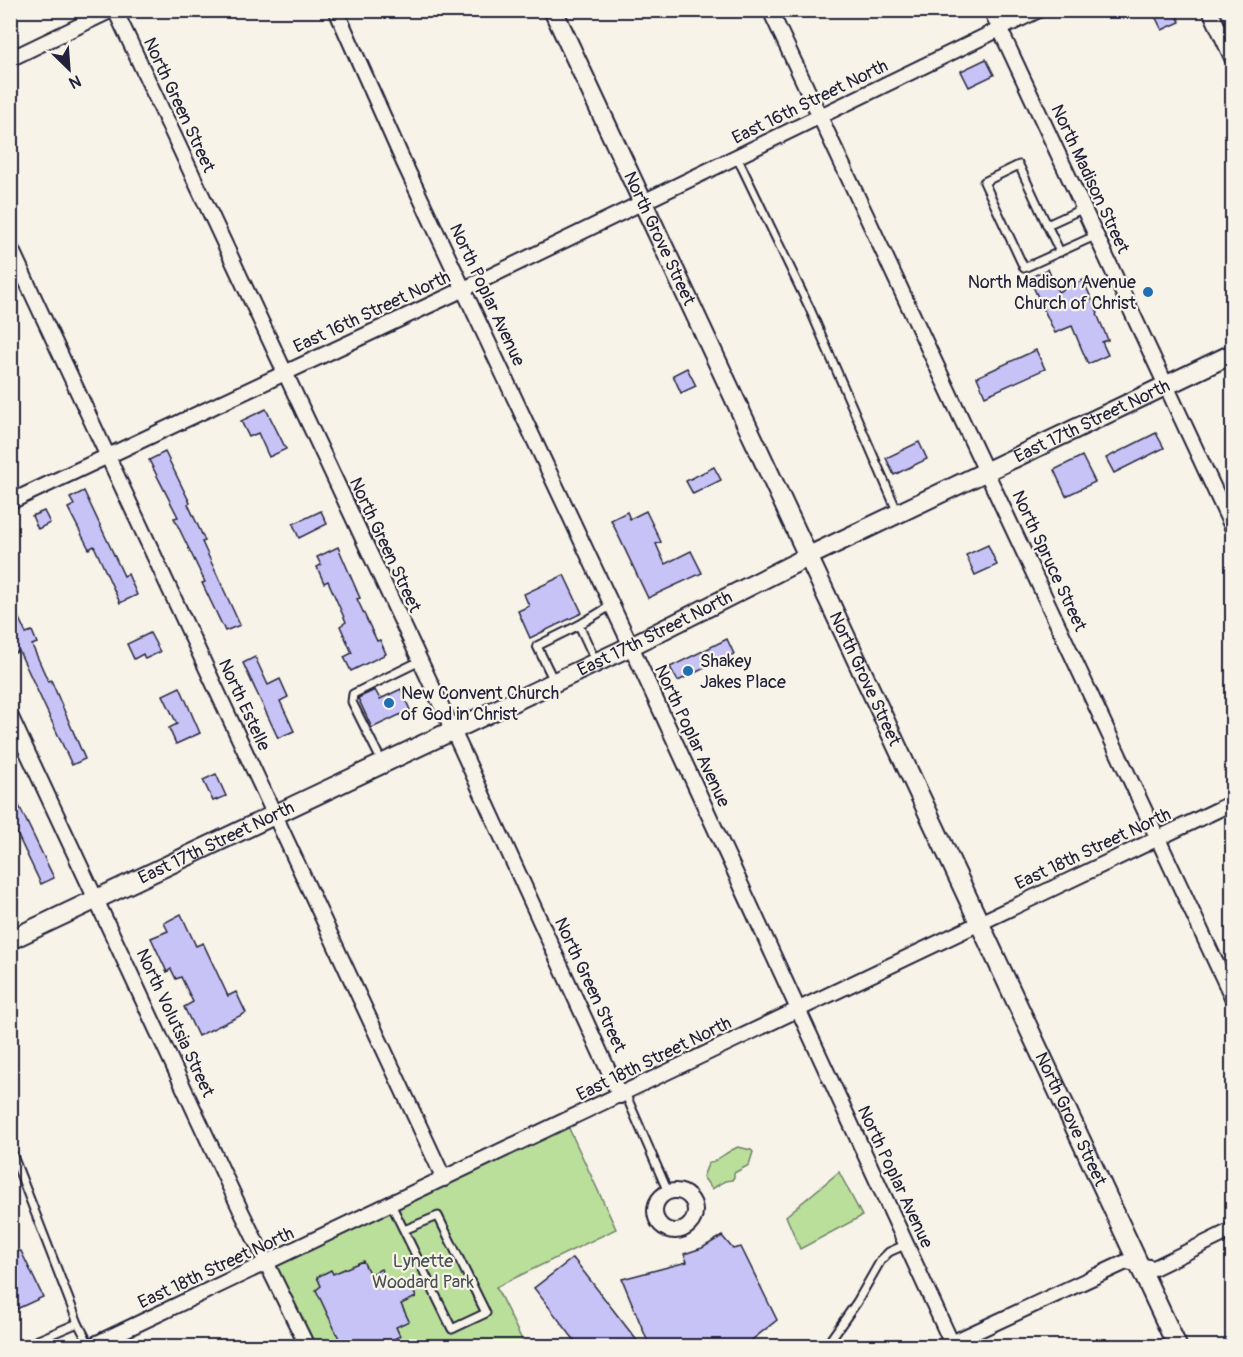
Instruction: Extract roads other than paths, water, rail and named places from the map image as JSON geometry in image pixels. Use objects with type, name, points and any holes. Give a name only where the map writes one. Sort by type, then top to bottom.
[{"type":"street","points":[[10,59],[113,10]]},
{"type":"street","name":"North Green Street","points":[[113,10],[622,1094]]},
{"type":"street","name":"North Poplar Avenue","points":[[336,10],[404,163],[612,605],[907,1244],[950,1345]]},
{"type":"street","name":"North Grove Street","points":[[554,10],[1177,1347]]},
{"type":"street","name":"North Spruce Street","points":[[770,10],[1233,997]]},
{"type":"street","name":"North Madison Street","points":[[991,10],[1233,527]]},
{"type":"street","name":"East 16th Street North","points":[[10,502],[464,289],[1039,10]]},
{"type":"street","points":[[1210,10],[1233,58]]},
{"type":"street","name":"North Estelle","points":[[10,246],[444,1179]]},
{"type":"street","name":"East 17th Street North","points":[[10,940],[631,646],[809,556],[1233,354]]},
{"type":"street","name":"North Volutsia Street","points":[[10,715],[307,1347]]},
{"type":"street","name":"East 18th Street North","points":[[91,1347],[1233,803]]},
{"type":"street","points":[[950,1345],[1126,1262],[1154,1268],[1233,1230]]},
{"type":"lane","points":[[737,157],[810,309],[899,514]]},
{"type":"lane","points":[[1060,252],[1019,165],[984,182],[1024,268],[1060,252],[1097,235]]},
{"type":"lane","points":[[1047,225],[1084,208]]},
{"type":"lane","points":[[554,682],[537,646],[612,605]]},
{"type":"lane","points":[[579,625],[596,662]]},
{"type":"lane","points":[[383,763],[352,702],[353,694],[420,661]]},
{"type":"lane","points":[[622,1094],[668,1192]]},
{"type":"lane","points":[[10,1148],[78,1323],[91,1347]]},
{"type":"lane","points":[[391,1204],[452,1329],[486,1313],[438,1216],[404,1230]]},
{"type":"lane","points":[[826,1347],[857,1302],[881,1260],[889,1252],[907,1244]]},
{"type":"lane","points":[[24,1347],[78,1323]]},
{"type":"place","name":"North Madison Avenue Church of Christ","points":[[1148,292]]},
{"type":"place","name":"Shakey Jakes Place","points":[[688,671]]},
{"type":"place","name":"New Convent Church of God in Christ","points":[[389,703]]},
{"type":"park label","name":"Lynette Woodard Park","points":[[423,1271]]}]
